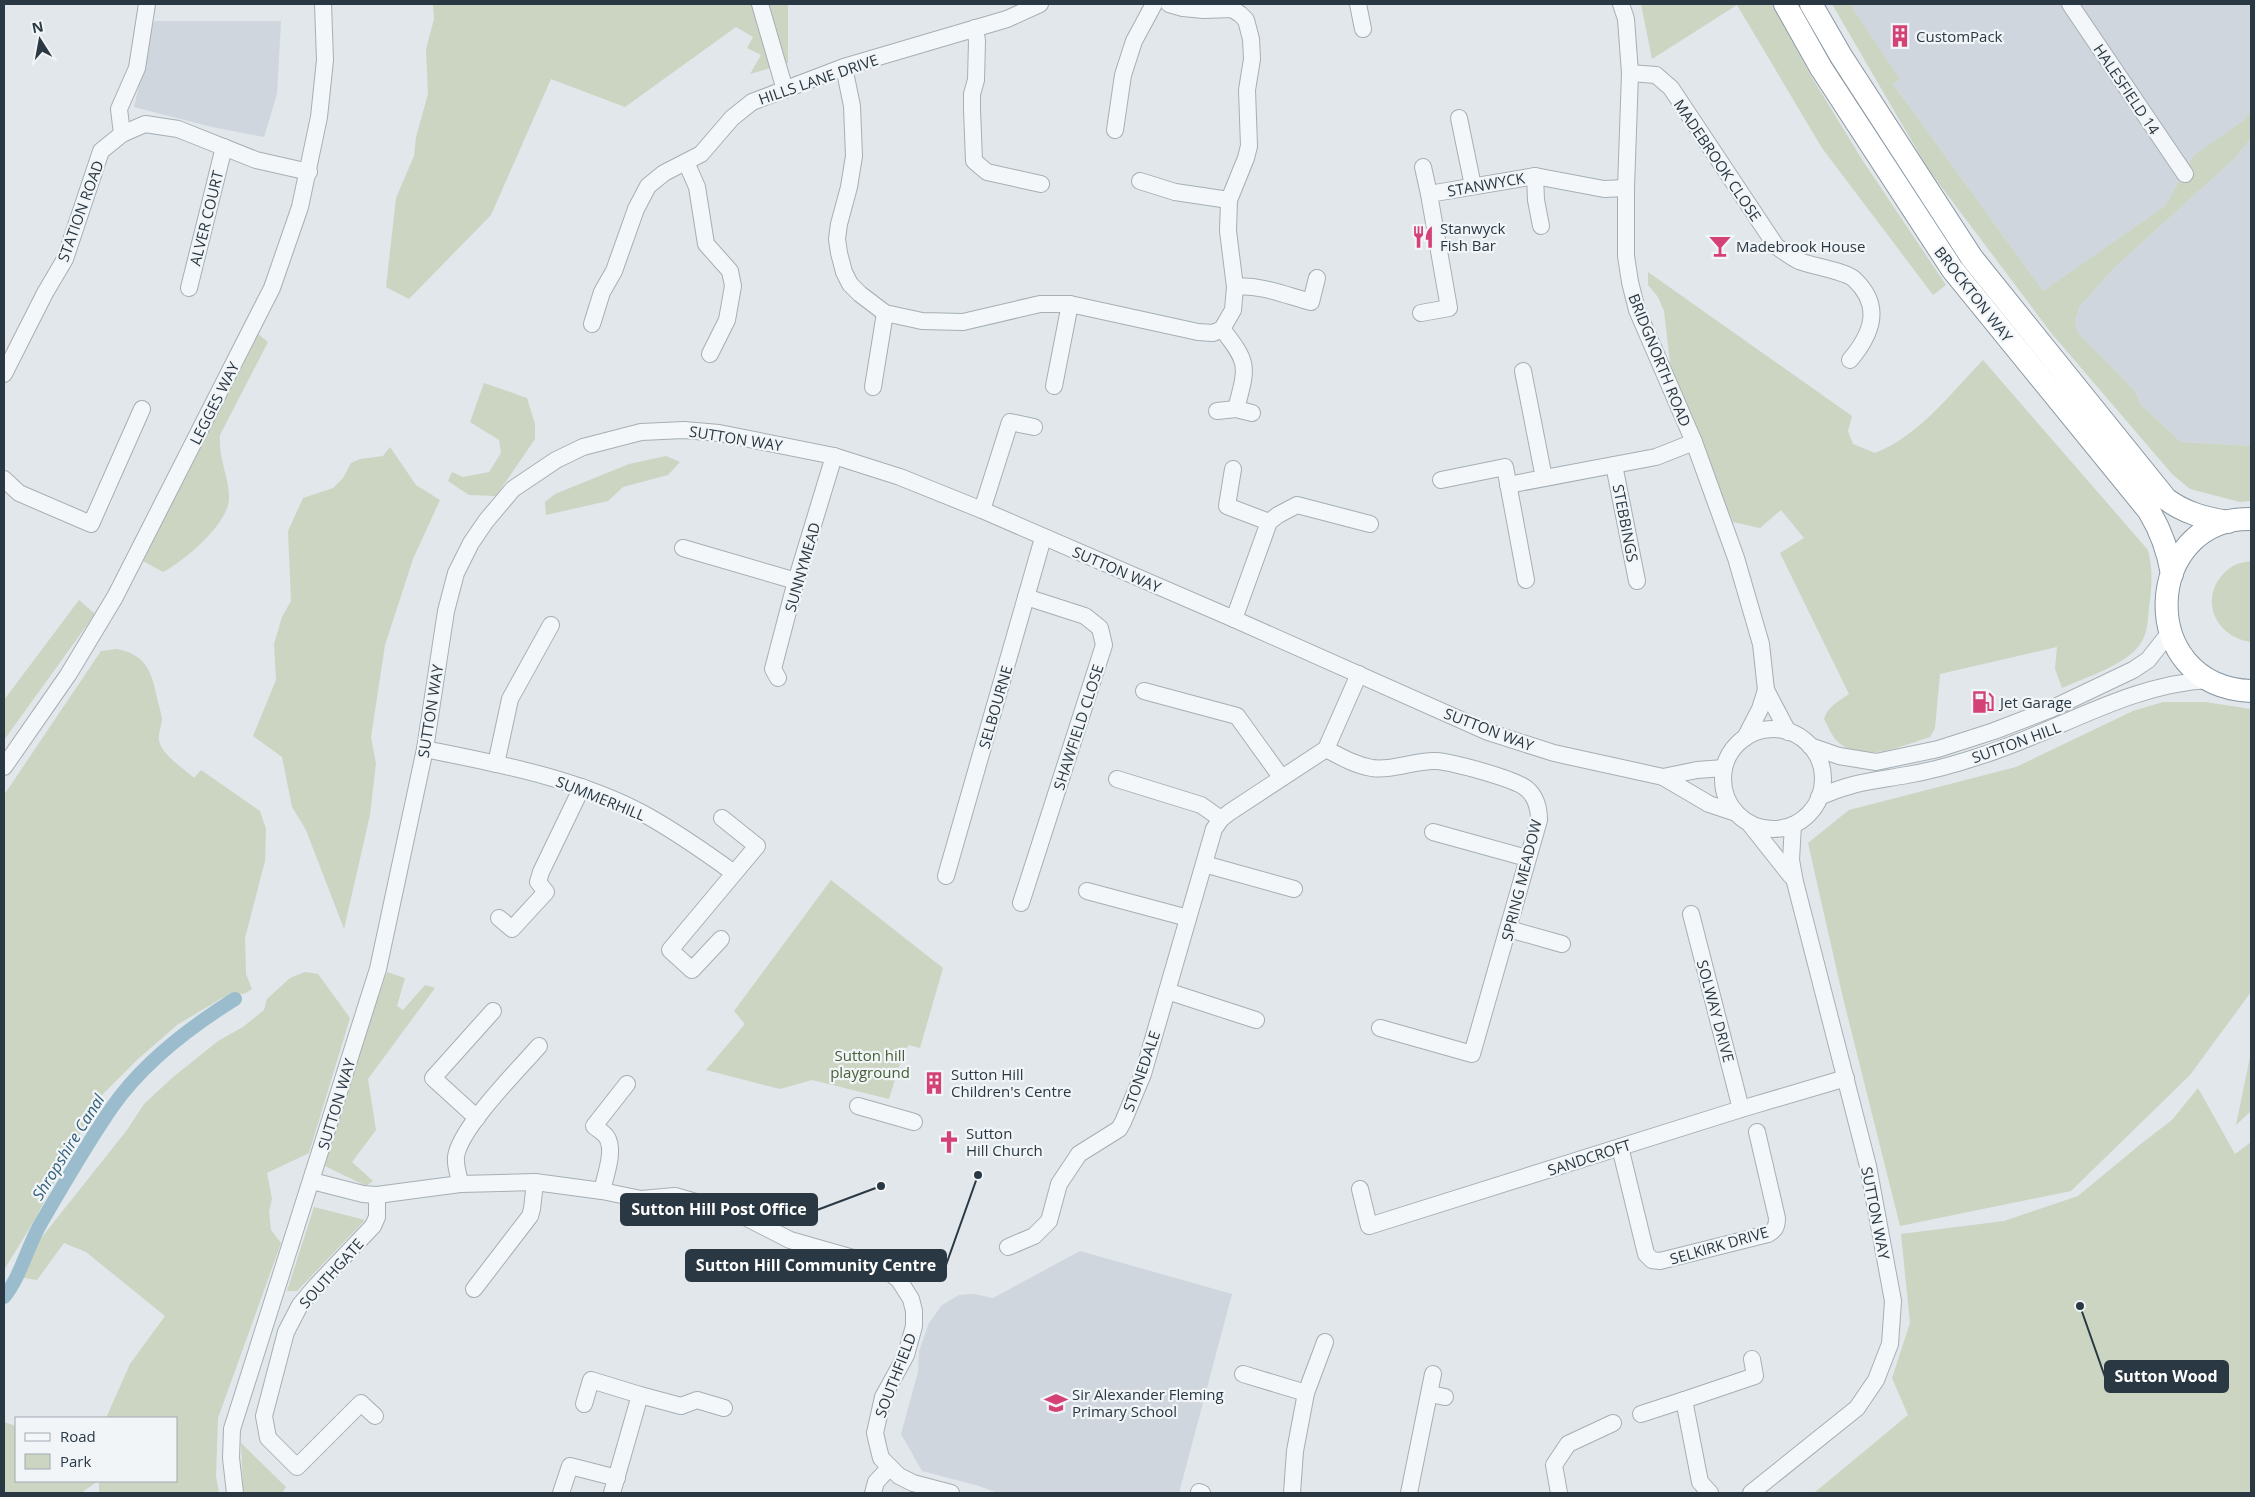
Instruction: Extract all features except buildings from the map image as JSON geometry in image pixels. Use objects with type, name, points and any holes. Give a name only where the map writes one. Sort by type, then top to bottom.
[{"type":"highway","name":"BROCKTON WAY","points":[[1785,4],[1821,68],[1952,269],[2149,511],[2161,532],[2172,574]]},
{"type":"highway","name":"BROCKTON WAY","points":[[1811,4],[1841,56],[1972,258],[1997,290],[2166,499],[2181,510],[2200,517],[2228,522]]},
{"type":"highway","points":[[2251,519],[2228,522],[2204,533],[2191,544],[2182,554],[2172,574],[2167,587],[2166,607],[2170,632],[2187,662],[2209,680],[2234,689],[2251,691]]},
{"type":"street","points":[[122,134],[119,109],[137,68],[147,4]]},
{"type":"street","name":"LEGGES WAY","points":[[4,767],[68,676],[115,597],[272,288],[300,207],[320,117],[325,60],[323,4]]},
{"type":"street","points":[[760,4],[785,90]]},
{"type":"street","name":"HILLS LANE DRIVE","points":[[592,324],[602,292],[614,271],[643,194],[648,186],[664,173],[701,154],[741,110],[762,97],[844,67],[1007,18],[1040,4]]},
{"type":"street","points":[[1115,130],[1123,76],[1134,41],[1154,4]]},
{"type":"street","points":[[844,67],[852,106],[854,156],[849,187],[839,224],[837,239],[839,253],[844,272],[850,284],[885,313],[922,321],[963,322],[1040,304],[1070,304],[1198,332],[1213,333],[1222,329],[1233,310],[1235,287],[1228,231],[1229,200],[1246,158],[1248,146],[1247,90],[1252,59],[1248,28],[1240,14],[1232,9],[1204,10],[1183,8],[1169,4]]},
{"type":"street","points":[[1358,4],[1363,29]]},
{"type":"street","name":"BRIDGNORTH ROAD","points":[[1621,4],[1626,19],[1630,73],[1626,256],[1634,301],[1694,442],[1736,558],[1761,644],[1766,690],[1788,732]]},
{"type":"street","name":"HALESFIELD 14","points":[[2070,4],[2185,174]]},
{"type":"street","points":[[974,28],[978,41],[976,80],[972,101],[974,161],[987,172],[1040,184]]},
{"type":"street","name":"MADEBROOK CLOSE","points":[[1630,73],[1656,75],[1670,88],[1776,246],[1798,260],[1853,278],[1870,301],[1871,327],[1863,344],[1850,360]]},
{"type":"street","points":[[1459,118],[1473,186]]},
{"type":"street","name":"STATION ROAD","points":[[4,374],[45,293],[65,259],[101,151],[122,134],[145,124],[178,129],[256,160],[309,172]]},
{"type":"street","name":"ALVER COURT","points":[[189,288],[224,147]]},
{"type":"street","points":[[686,162],[697,187],[706,244],[730,271],[733,286],[727,320],[710,354]]},
{"type":"street","points":[[1423,167],[1429,194]]},
{"type":"street","points":[[1535,176],[1536,200],[1541,226]]},
{"type":"street","name":"STANWYCK","points":[[1421,313],[1449,308],[1429,194],[1535,176],[1604,189],[1626,188]]},
{"type":"street","points":[[1140,182],[1175,192],[1229,200]]},
{"type":"street","points":[[1235,287],[1245,286],[1265,289],[1311,302],[1317,278]]},
{"type":"street","points":[[1054,386],[1070,304]]},
{"type":"street","points":[[873,387],[885,313]]},
{"type":"street","points":[[1217,411],[1244,411],[1243,361],[1240,352],[1222,329]]},
{"type":"street","points":[[1523,372],[1544,478]]},
{"type":"street","points":[[4,479],[19,493],[91,524],[125,428],[142,409]]},
{"type":"street","points":[[982,510],[1010,422],[1034,427]]},
{"type":"street","name":"SUTTON WAY","points":[[235,1493],[230,1458],[232,1429],[378,969],[425,749],[446,611],[456,573],[471,543],[486,520],[513,489],[556,460],[583,447],[641,432],[684,430],[719,433],[834,456],[900,477],[982,510],[1488,732],[1554,753],[1663,777],[1709,804],[1736,813]]},
{"type":"street","name":"STEBBINGS","points":[[1508,485],[1656,457],[1694,442]]},
{"type":"street","name":"SUNNYMEAD","points":[[778,678],[773,669],[796,581],[834,456]]},
{"type":"street","name":"STEBBINGS","points":[[1614,465],[1637,581]]},
{"type":"street","points":[[1441,480],[1504,467],[1526,580]]},
{"type":"street","points":[[1233,469],[1227,506],[1269,522]]},
{"type":"street","points":[[1234,619],[1269,522],[1278,515],[1297,505],[1370,524]]},
{"type":"street","name":"SELBOURNE","points":[[946,876],[1043,538]]},
{"type":"street","points":[[683,548],[796,581]]},
{"type":"street","name":"SHAWFIELD CLOSE","points":[[1021,903],[1104,645],[1100,628],[1085,616],[1026,597]]},
{"type":"street","points":[[496,764],[510,699],[551,625]]},
{"type":"street","name":"SUTTON HILL","points":[[1810,746],[1858,760],[1876,762],[1938,749],[1994,731],[2051,709],[2133,670],[2148,660],[2170,632]]},
{"type":"street","points":[[1117,779],[1201,805],[1220,819],[1326,749],[1359,674]]},
{"type":"street","name":"SUTTON HILL","points":[[1819,797],[1855,783],[1908,775],[1981,756],[2145,691],[2187,681],[2209,680]]},
{"type":"street","points":[[1745,738],[1756,732],[1768,730],[1788,732],[1797,735],[1810,746],[1822,769],[1822,786],[1819,797],[1809,814],[1793,825],[1768,829],[1748,823],[1729,804],[1724,790],[1724,768],[1730,754],[1745,738],[1760,709],[1766,690]]},
{"type":"street","points":[[1144,691],[1237,716],[1281,777]]},
{"type":"street","name":"SUMMERHILL","points":[[425,749],[496,764],[582,787],[642,814],[698,847],[734,873]]},
{"type":"street","name":"SPRING MEADOW","points":[[1326,749],[1348,761],[1374,768],[1436,761],[1512,781],[1526,788],[1533,796],[1538,813],[1538,820],[1509,929],[1472,1054],[1380,1028]]},
{"type":"street","name":"SUTTON WAY","points":[[1663,777],[1697,770],[1724,768]]},
{"type":"street","points":[[500,918],[512,929],[546,892],[538,882],[541,872],[582,787]]},
{"type":"street","points":[[721,939],[692,970],[670,950],[757,846],[722,818]]},
{"type":"street","name":"STONEDALE","points":[[1008,1247],[1034,1236],[1049,1221],[1060,1184],[1073,1160],[1078,1154],[1119,1129],[1123,1122],[1141,1081],[1214,828],[1220,819]]},
{"type":"street","name":"SUTTON WAY","points":[[1748,823],[1781,861],[1795,882]]},
{"type":"street","name":"SUTTON WAY","points":[[1751,1493],[1857,1408],[1876,1380],[1890,1344],[1892,1301],[1868,1166],[1790,860],[1793,825]]},
{"type":"street","points":[[1433,832],[1528,858]]},
{"type":"street","points":[[1204,864],[1294,889]]},
{"type":"street","points":[[1087,891],[1188,918]]},
{"type":"street","name":"SOLWAY DRIVE","points":[[1691,914],[1741,1108]]},
{"type":"street","points":[[1509,929],[1562,944]]},
{"type":"street","points":[[1166,991],[1256,1020]]},
{"type":"street","points":[[477,1118],[433,1078],[493,1011]]},
{"type":"street","points":[[460,1184],[456,1158],[459,1147],[477,1118],[539,1046]]},
{"type":"street","name":"SANDCROFT","points":[[1360,1189],[1369,1226],[1741,1108],[1846,1078]]},
{"type":"street","points":[[312,1181],[363,1194],[378,1195],[460,1184],[534,1182],[602,1191],[610,1152],[606,1136],[594,1126],[627,1084]]},
{"type":"street","points":[[858,1106],[914,1122]]},
{"type":"street","name":"SELKIRK DRIVE","points":[[1620,1147],[1646,1254],[1652,1260],[1660,1261],[1768,1234],[1774,1230],[1777,1225],[1777,1218],[1757,1132]]},
{"type":"street","points":[[474,1289],[530,1216],[534,1182]]},
{"type":"street","name":"SOUTHFIELD","points":[[602,1191],[641,1199],[675,1196],[741,1215],[790,1240],[881,1266],[899,1280],[911,1299],[914,1311],[911,1339],[899,1370],[883,1397],[877,1419],[876,1433],[878,1446],[881,1458],[899,1476],[951,1493]]},
{"type":"street","name":"SOUTHGATE","points":[[375,1416],[361,1403],[297,1467],[268,1438],[264,1416],[286,1332],[297,1312],[316,1286],[373,1226],[377,1217],[378,1195]]},
{"type":"street","points":[[1292,1493],[1295,1451],[1306,1393],[1325,1342]]},
{"type":"street","points":[[1641,1414],[1755,1376],[1752,1359]]},
{"type":"street","points":[[1243,1374],[1306,1393]]},
{"type":"street","points":[[1409,1493],[1438,1396],[1434,1374]]},
{"type":"street","points":[[584,1404],[590,1380],[681,1406],[697,1400],[724,1408]]},
{"type":"street","points":[[562,1493],[570,1466],[614,1486],[640,1395]]},
{"type":"street","points":[[1684,1400],[1700,1482],[1710,1493]]},
{"type":"street","points":[[1559,1493],[1554,1465],[1568,1444],[1612,1423]]},
{"type":"street","points":[[873,1493],[876,1482],[890,1468]]},
{"type":"shaded area","points":[[1850,4],[2251,4],[2251,111],[2244,120],[2194,155],[2165,206],[2043,291],[1893,84],[1900,79]]},
{"type":"shaded area","points":[[154,21],[281,21],[277,94],[264,137],[212,127],[134,107]]},
{"type":"shaded area","points":[[2251,138],[2251,446],[2181,442],[2140,404],[2135,391],[2078,333],[2075,321],[2080,306],[2114,268],[2235,158]]},
{"type":"shaded area","name":"Sir Alexander Fleming Primary School","points":[[1080,1251],[1232,1294],[1179,1493],[998,1493],[922,1471],[901,1434],[918,1372],[919,1351],[929,1323],[942,1305],[959,1295],[974,1294],[993,1298]]},
{"type":"green space","points":[[433,4],[802,4],[788,5],[788,63],[750,74],[761,55],[747,48],[753,37],[736,27],[625,107],[551,79],[491,215],[409,299],[386,287],[396,198],[414,156],[416,137],[428,94],[426,49],[434,19]]},
{"type":"green space","points":[[1641,4],[1772,4],[1811,76],[1863,161],[1946,285],[1933,295],[1822,148],[1737,5],[1652,59]]},
{"type":"green space","points":[[1832,4],[1850,4],[1900,79],[1893,84],[2043,291],[2165,206],[2194,155],[2244,120],[2251,111],[2251,138],[2235,158],[2114,268],[2080,306],[2075,321],[2078,333],[2135,391],[2140,404],[2181,442],[2251,446],[2251,501],[2240,502],[2190,489],[2172,474],[2052,334],[1928,169]]},
{"type":"green space","points":[[1648,272],[1852,416],[1848,431],[1853,444],[1875,453],[1906,436],[1920,425],[1983,360],[2148,550],[2151,592],[2146,630],[2139,646],[2120,662],[2062,688],[2055,669],[2057,647],[1940,674],[1935,728],[1930,737],[1895,748],[1871,752],[1859,752],[1838,742],[1824,719],[1831,707],[1849,694],[1780,553],[1804,538],[1781,510],[1760,528],[1733,522],[1671,371],[1664,311],[1658,297],[1648,285]]},
{"type":"green space","points":[[257,333],[268,342],[220,435],[221,452],[229,492],[226,510],[213,531],[193,551],[163,572],[143,561]]},
{"type":"green space","points":[[484,383],[527,398],[535,424],[535,439],[496,496],[469,495],[448,481],[452,472],[463,477],[489,472],[501,453],[499,440],[470,422]]},
{"type":"green space","points":[[390,447],[416,485],[440,500],[413,559],[385,645],[371,737],[376,764],[370,815],[344,929],[306,830],[292,807],[282,757],[253,736],[276,680],[274,644],[282,617],[291,601],[288,531],[303,498],[333,488],[343,478],[351,463],[360,459],[383,456]]},
{"type":"green space","points":[[666,456],[680,462],[668,475],[623,487],[608,501],[546,515],[545,502],[555,494],[629,464]]},
{"type":"green space","points":[[2251,561],[2251,642],[2237,638],[2226,631],[2218,621],[2213,610],[2212,599],[2215,587],[2222,576],[2233,566]]},
{"type":"green space","points":[[79,600],[95,614],[4,740],[4,700]]},
{"type":"green space","points":[[117,649],[136,656],[147,667],[151,675],[162,718],[159,736],[160,743],[167,755],[194,778],[201,770],[260,811],[266,829],[265,861],[245,938],[246,974],[252,989],[246,993],[222,998],[177,1025],[137,1060],[99,1098],[34,1221],[4,1270],[4,795],[101,651]]},
{"type":"green space","points":[[2163,702],[2205,702],[2251,709],[2251,992],[2190,1075],[2071,1191],[1900,1226],[1843,998],[1808,843],[1849,810],[2016,767],[2133,711]]},
{"type":"green space","name":"Sutton hill playground","points":[[831,880],[943,968],[920,1048],[909,1045],[904,1051],[889,1099],[812,1080],[780,1089],[706,1070],[745,1024],[734,1011]]},
{"type":"green space","points":[[305,972],[318,974],[350,1018],[309,1153],[267,1173],[272,1199],[269,1212],[271,1230],[281,1243],[218,1418],[216,1476],[219,1493],[99,1493],[99,1482],[178,1482],[178,1417],[106,1417],[130,1364],[165,1316],[86,1252],[64,1243],[37,1280],[11,1276],[127,1130],[144,1104],[172,1078],[218,1041],[243,1027],[264,1010],[267,999],[290,978]]},
{"type":"green space","points":[[387,972],[405,978],[397,1006],[403,1010],[425,985],[435,988],[368,1079],[376,1130],[352,1162],[373,1181],[366,1186],[325,1166],[337,1114]]},
{"type":"green space","points":[[2251,1052],[2251,1111],[2236,1125]]},
{"type":"green space","points":[[2198,1088],[2235,1154],[2251,1142],[2251,1493],[1814,1493],[1908,1415],[1892,1378],[1910,1323],[1901,1234],[2004,1221],[2078,1196],[2172,1120]]},
{"type":"green space","points":[[314,1207],[365,1220],[297,1291],[287,1291]]},
{"type":"green space","points":[[4,1422],[15,1426],[15,1482],[97,1482],[81,1493],[4,1493]]},
{"type":"green space","points":[[241,1443],[286,1487],[282,1493],[243,1493]]},
{"type":"waterway","name":"Shropshire Canal","points":[[4,1297],[15,1280],[36,1232],[58,1193],[94,1134],[125,1090],[169,1046],[201,1021],[235,999]]},
{"type":"place","name":"CustomPack","points":[[1900,36]]},
{"type":"place","name":"Stanwyck Fish Bar","points":[[1423,237]]},
{"type":"place","name":"Madebrook House","points":[[1720,246]]},
{"type":"place","name":"Jet Garage","points":[[1983,702]]},
{"type":"place","name":"Sutton Hill Children's Centre","points":[[934,1083]]},
{"type":"place","name":"Sutton Hill Church","points":[[949,1142]]},
{"type":"place","name":"Sutton Hill Community Centre","points":[[978,1175]]},
{"type":"place","name":"Sutton Hill Post Office","points":[[881,1186]]},
{"type":"place","name":"Sutton Wood","points":[[2080,1306]]},
{"type":"place","name":"Sir Alexander Fleming Primary School","points":[[1056,1403]]}]
